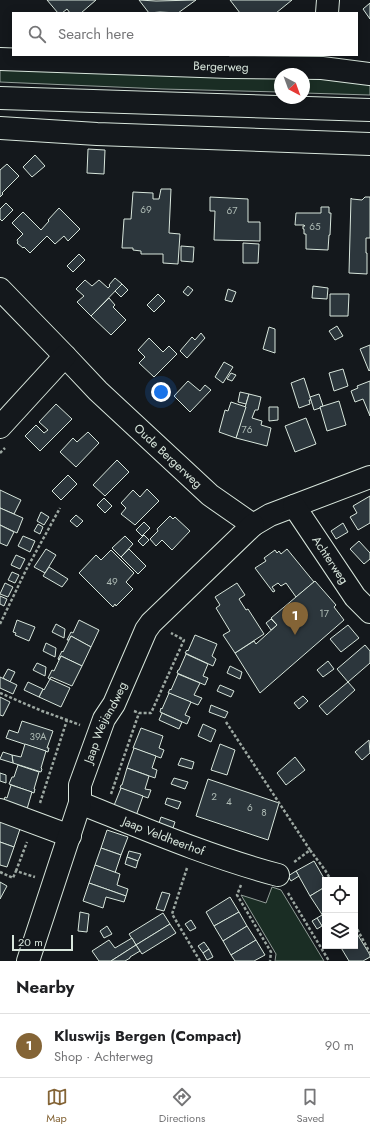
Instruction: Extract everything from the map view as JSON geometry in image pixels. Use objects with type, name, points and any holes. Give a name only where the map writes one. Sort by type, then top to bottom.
[{"type":"street","points":[[327,12],[328,0]]},
{"type":"street","name":"Bergerweg","points":[[0,59],[229,67],[323,62],[370,74]]},
{"type":"street","points":[[2,97],[370,110]]},
{"type":"street","points":[[0,128],[113,135],[370,144]]},
{"type":"street","name":"Oude Bergerweg","points":[[0,289],[98,391],[210,495],[253,525]]},
{"type":"street","points":[[5,434],[65,356]]},
{"type":"street","points":[[253,525],[270,515],[370,477]]},
{"type":"street","name":"Achterweg","points":[[294,506],[355,597],[370,612]]},
{"type":"street","name":"Jaap Weijandweg","points":[[28,961],[80,803],[80,785],[104,718],[114,704],[146,630],[151,623],[253,525]]},
{"type":"street","name":"Jaap Veldheerhof","points":[[80,803],[194,848],[248,867],[278,875]]},
{"type":"street","points":[[0,810],[70,836]]},
{"type":"path","points":[[0,453],[5,434]]},
{"type":"path","points":[[0,624],[26,570],[60,508]]},
{"type":"path","points":[[114,704],[139,713],[151,713],[184,640],[151,623]]},
{"type":"path","points":[[0,694],[99,733]]},
{"type":"path","points":[[105,813],[139,713]]},
{"type":"path","points":[[0,872],[13,878],[34,823],[67,720]]},
{"type":"path","points":[[226,722],[328,877]]},
{"type":"path","points":[[194,848],[172,914],[200,961]]},
{"type":"path","points":[[310,850],[278,875],[329,961]]},
{"type":"path","points":[[248,867],[237,895],[271,952],[270,961]]},
{"type":"path","points":[[16,871],[54,883]]},
{"type":"path","points":[[358,930],[370,952]]},
{"type":"green space","points":[[0,65],[274,74],[274,92],[162,89],[0,82]]},
{"type":"green space","points":[[310,77],[370,83],[370,95],[310,93]]},
{"type":"green space","points":[[272,887],[281,890],[324,961],[275,961],[276,954],[241,895],[266,903]]},
{"type":"building","points":[[47,0],[96,0],[82,12],[69,12],[67,9],[63,12],[57,12]]},
{"type":"building","points":[[139,0],[196,0],[179,12],[148,12]]},
{"type":"building","points":[[230,0],[292,0],[277,12],[239,12]]},
{"type":"building","points":[[370,3],[370,19],[363,9]]},
{"type":"building","points":[[88,149],[105,150],[104,174],[87,173]]},
{"type":"building","points":[[35,155],[45,166],[32,177],[23,167]]},
{"type":"building","points":[[7,164],[19,176],[2,193],[3,194],[0,197],[0,170]]},
{"type":"building","points":[[161,189],[171,189],[169,233],[180,234],[178,264],[163,263],[163,254],[141,254],[141,251],[133,250],[133,248],[122,248],[124,219],[131,219],[133,192],[153,193],[153,199],[159,199]]},
{"type":"building","points":[[210,197],[248,199],[248,222],[260,222],[260,241],[214,240],[215,211],[210,211]]},
{"type":"building","points":[[365,197],[370,197],[370,238],[366,238],[367,274],[349,273],[351,198],[362,200]]},
{"type":"building","points":[[6,203],[13,210],[2,221],[0,219],[0,209]]},
{"type":"building","points":[[321,207],[329,207],[329,213],[331,213],[328,250],[306,249],[306,234],[304,234],[303,229],[303,226],[305,226],[295,225],[296,213],[321,213]]},
{"type":"building","points":[[59,208],[80,229],[68,241],[64,236],[55,244],[47,236],[30,253],[17,243],[17,240],[23,234],[12,223],[23,212],[41,230]]},
{"type":"building","points":[[243,243],[259,244],[258,263],[243,263]]},
{"type":"building","points":[[181,246],[194,247],[193,262],[181,261]]},
{"type":"building","points":[[79,254],[85,260],[73,272],[67,266]]},
{"type":"building","points":[[115,278],[122,284],[91,316],[77,302],[84,296],[76,289],[85,280],[92,286],[99,280],[108,288]]},
{"type":"building","points":[[122,284],[128,290],[121,297],[115,291]]},
{"type":"building","points":[[188,286],[193,290],[188,296],[183,292]]},
{"type":"building","points":[[313,286],[328,288],[327,299],[312,298]]},
{"type":"building","points":[[228,289],[236,292],[232,302],[225,300]]},
{"type":"building","points":[[158,294],[165,301],[154,312],[147,305]]},
{"type":"building","points":[[330,294],[349,294],[348,316],[330,316]]},
{"type":"building","points":[[109,298],[115,305],[113,307],[126,320],[111,335],[91,316]]},
{"type":"building","points":[[337,326],[343,336],[335,340],[329,331]]},
{"type":"building","points":[[269,327],[275,329],[275,353],[263,349]]},
{"type":"building","points":[[201,333],[205,338],[187,358],[180,351],[192,337],[195,340]]},
{"type":"building","points":[[149,338],[163,352],[169,346],[177,354],[154,377],[139,363],[145,357],[138,350]]},
{"type":"building","points":[[370,345],[370,370],[369,371],[360,349]]},
{"type":"building","points":[[224,362],[233,367],[223,383],[215,377]]},
{"type":"building","points":[[343,369],[348,386],[334,391],[329,373]]},
{"type":"building","points":[[231,373],[236,375],[232,381],[227,379]]},
{"type":"building","points":[[304,378],[311,400],[309,400],[310,404],[299,408],[291,383]]},
{"type":"building","points":[[188,381],[200,391],[205,385],[211,390],[190,412],[174,396]]},
{"type":"building","points":[[370,381],[370,416],[363,399],[355,402],[351,391],[358,388],[357,386]]},
{"type":"building","points":[[240,392],[249,394],[246,404],[238,402]]},
{"type":"building","points":[[249,394],[261,397],[258,410],[255,410],[252,418],[262,421],[261,425],[271,428],[267,446],[236,438]]},
{"type":"building","points":[[319,394],[323,406],[314,410],[310,397]]},
{"type":"building","points":[[339,401],[346,425],[327,431],[320,407]]},
{"type":"building","points":[[231,402],[246,407],[236,438],[219,432],[225,410],[228,411]]},
{"type":"building","points":[[56,404],[72,419],[40,451],[25,436],[36,425],[44,433],[48,430],[39,422]]},
{"type":"building","points":[[269,407],[278,407],[278,420],[269,421]]},
{"type":"building","points":[[306,418],[316,444],[295,452],[285,426]]},
{"type":"building","points":[[88,432],[99,443],[76,467],[60,452],[73,438],[77,442]]},
{"type":"building","points":[[117,460],[129,472],[105,496],[93,485]]},
{"type":"building","points":[[68,475],[77,484],[61,500],[52,491]]},
{"type":"building","points":[[147,489],[159,501],[135,525],[121,514],[126,508],[121,503],[133,490],[140,497]]},
{"type":"building","points":[[0,490],[21,500],[14,514],[0,508]]},
{"type":"building","points":[[370,496],[370,523],[358,530],[350,517],[357,513],[353,506]]},
{"type":"building","points":[[104,498],[112,506],[105,513],[97,505]]},
{"type":"building","points":[[0,508],[23,518],[17,533],[0,525]]},
{"type":"building","points":[[41,512],[49,517],[44,525],[37,521]]},
{"type":"building","points":[[76,515],[83,521],[77,527],[70,521]]},
{"type":"building","points":[[170,516],[173,519],[175,517],[190,531],[172,550],[162,540],[156,546],[150,539],[158,531],[157,529]]},
{"type":"building","points":[[144,522],[150,528],[142,536],[136,530]]},
{"type":"building","points":[[343,523],[348,532],[336,539],[331,531]]},
{"type":"building","points":[[38,524],[43,527],[40,534],[34,531]]},
{"type":"building","points":[[0,525],[14,532],[7,546],[0,543]]},
{"type":"building","points":[[144,535],[149,540],[143,546],[138,541]]},
{"type":"building","points":[[23,536],[35,541],[30,552],[18,546]]},
{"type":"building","points":[[125,536],[133,544],[121,557],[112,548]]},
{"type":"building","points":[[359,541],[370,553],[370,559],[364,564],[350,549]]},
{"type":"building","points":[[46,549],[56,555],[45,573],[34,567]]},
{"type":"building","points":[[129,549],[146,566],[138,574],[121,557]]},
{"type":"building","points":[[287,549],[314,582],[296,597],[286,583],[281,586],[278,583],[272,587],[275,591],[273,592],[255,568],[266,561],[264,558],[275,550],[277,553],[279,551],[281,554]]},
{"type":"building","points":[[111,550],[134,573],[126,582],[133,589],[116,606],[115,604],[113,607],[79,573],[96,555],[101,560]]},
{"type":"building","points":[[16,555],[25,559],[20,569],[11,565]]},
{"type":"building","points":[[49,567],[68,579],[62,587],[43,576]]},
{"type":"building","points":[[12,572],[19,575],[15,583],[8,580]]},
{"type":"building","points":[[315,581],[336,605],[334,607],[344,620],[260,693],[235,653],[254,641],[256,644],[277,625],[271,618]]},
{"type":"building","points":[[5,583],[13,587],[8,597],[0,594]]},
{"type":"building","points":[[237,583],[245,595],[239,599],[246,610],[248,609],[264,634],[235,653],[223,635],[230,631],[216,608],[220,605],[215,597]]},
{"type":"building","points":[[0,596],[7,599],[4,606],[0,604]]},
{"type":"building","points":[[271,619],[277,625],[271,630],[266,623]]},
{"type":"building","points":[[17,620],[35,627],[29,641],[15,635],[16,633],[13,632]]},
{"type":"building","points":[[79,620],[99,630],[91,647],[71,636],[69,640],[67,640],[71,632],[73,633]]},
{"type":"building","points":[[56,624],[65,629],[64,638],[52,632]]},
{"type":"building","points":[[348,625],[359,638],[341,652],[330,639]]},
{"type":"building","points":[[195,635],[217,644],[212,656],[216,659],[213,666],[185,653],[187,650],[188,651]]},
{"type":"building","points":[[71,636],[91,647],[82,666],[61,656],[59,660],[58,659]]},
{"type":"building","points":[[46,643],[56,648],[55,657],[43,651]]},
{"type":"building","points":[[365,645],[370,651],[370,663],[348,682],[337,669]]},
{"type":"building","points":[[186,654],[208,664],[203,676],[208,678],[205,685],[177,673]]},
{"type":"building","points":[[61,656],[82,666],[72,686],[51,677],[50,679],[48,678],[52,670],[54,671]]},
{"type":"building","points":[[328,661],[334,669],[323,677],[317,670]]},
{"type":"building","points":[[37,663],[46,667],[45,676],[33,670]]},
{"type":"building","points":[[230,666],[242,672],[240,679],[227,673]]},
{"type":"building","points":[[8,669],[15,672],[10,682],[3,678]]},
{"type":"building","points":[[178,674],[200,683],[194,695],[202,698],[198,705],[168,693],[170,689],[171,690]]},
{"type":"building","points":[[0,677],[17,685],[13,694],[0,688]]},
{"type":"building","points":[[50,679],[70,688],[61,707],[39,697]]},
{"type":"building","points":[[28,682],[43,689],[39,697],[24,690]]},
{"type":"building","points":[[348,682],[355,690],[327,715],[319,706]]},
{"type":"building","points":[[220,685],[234,691],[231,697],[217,691]]},
{"type":"building","points":[[169,693],[191,702],[185,715],[190,717],[187,724],[160,712]]},
{"type":"building","points":[[303,696],[308,701],[299,709],[294,703]]},
{"type":"building","points":[[0,697],[10,702],[3,716],[0,715]]},
{"type":"building","points":[[211,705],[228,712],[225,718],[209,712]]},
{"type":"building","points":[[162,713],[182,722],[179,729],[159,720]]},
{"type":"building","points":[[22,721],[53,731],[47,748],[49,748],[48,752],[6,738],[9,730],[18,733]]},
{"type":"building","points":[[203,724],[216,730],[211,742],[198,736]]},
{"type":"building","points":[[141,728],[163,736],[159,748],[164,750],[161,758],[133,748]]},
{"type":"building","points":[[369,740],[370,753],[362,760],[355,752]]},
{"type":"building","points":[[25,744],[46,751],[41,772],[13,763],[12,755],[21,757]]},
{"type":"building","points":[[220,744],[235,750],[227,775],[211,770]]},
{"type":"building","points":[[134,748],[156,756],[152,768],[157,770],[155,778],[127,768]]},
{"type":"building","points":[[3,752],[12,755],[13,763],[0,759]]},
{"type":"building","points":[[295,757],[305,770],[286,785],[277,773]]},
{"type":"building","points":[[181,758],[194,762],[192,769],[178,765]]},
{"type":"building","points":[[18,765],[39,772],[34,793],[9,784],[12,777],[14,777]]},
{"type":"building","points":[[127,768],[149,776],[145,789],[151,790],[148,798],[120,788]]},
{"type":"building","points":[[0,773],[6,775],[6,783],[0,781]]},
{"type":"building","points":[[174,778],[188,782],[185,789],[171,784]]},
{"type":"building","points":[[208,779],[279,803],[268,840],[196,816]]},
{"type":"building","points":[[11,785],[32,792],[27,809],[2,805],[5,797],[7,798]]},
{"type":"building","points":[[121,788],[143,796],[136,816],[113,808]]},
{"type":"building","points":[[167,798],[181,802],[178,809],[165,804]]},
{"type":"building","points":[[161,817],[175,822],[173,828],[159,823]]},
{"type":"building","points":[[0,819],[21,826],[14,847],[0,842]]},
{"type":"building","points":[[107,830],[128,837],[121,855],[101,848]]},
{"type":"building","points":[[0,842],[14,847],[7,867],[0,865]]},
{"type":"building","points":[[101,848],[121,855],[115,873],[95,865]]},
{"type":"building","points":[[129,851],[141,854],[138,861],[127,857]]},
{"type":"building","points":[[127,857],[138,861],[136,868],[125,864]]},
{"type":"building","points":[[314,861],[323,877],[322,877],[322,889],[310,896],[296,871]]},
{"type":"building","points":[[95,865],[120,874],[117,885],[128,889],[126,896],[89,883]]},
{"type":"building","points":[[296,871],[299,876],[291,881],[288,876]]},
{"type":"building","points":[[0,882],[7,886],[0,899]]},
{"type":"building","points":[[89,883],[126,896],[124,902],[106,897],[103,908],[83,901]]},
{"type":"building","points":[[322,889],[322,914],[310,896]]},
{"type":"building","points":[[162,892],[170,894],[164,911],[156,909]]},
{"type":"building","points":[[230,897],[239,912],[214,926],[206,912]]},
{"type":"building","points":[[80,912],[89,914],[87,932],[78,931]]},
{"type":"building","points":[[239,912],[247,926],[223,941],[214,926]]},
{"type":"building","points":[[163,913],[170,924],[136,945],[129,934]]},
{"type":"building","points":[[322,915],[322,926],[317,918]]},
{"type":"building","points":[[317,918],[322,926],[317,929],[312,921]]},
{"type":"building","points":[[191,920],[196,928],[190,931],[185,924]]},
{"type":"building","points":[[170,924],[176,933],[142,954],[136,945]]},
{"type":"building","points":[[107,926],[112,934],[104,938],[100,931]]},
{"type":"building","points":[[247,926],[256,940],[231,955],[223,941]]},
{"type":"building","points":[[358,935],[370,957],[363,961],[349,961],[342,949],[358,949]]},
{"type":"building","points":[[132,938],[136,945],[111,961],[99,961],[92,951],[109,940],[115,948]]},
{"type":"building","points":[[256,940],[265,955],[254,961],[235,961],[231,955]]},
{"type":"building","points":[[204,942],[209,949],[203,953],[198,946]]},
{"type":"building","points":[[136,945],[140,951],[130,958],[125,961],[111,961]]},
{"type":"building","points":[[209,949],[213,957],[207,960],[203,953]]},
{"type":"place","name":"Kluswijs Bergen (Compact)","points":[[295,635]]}]
